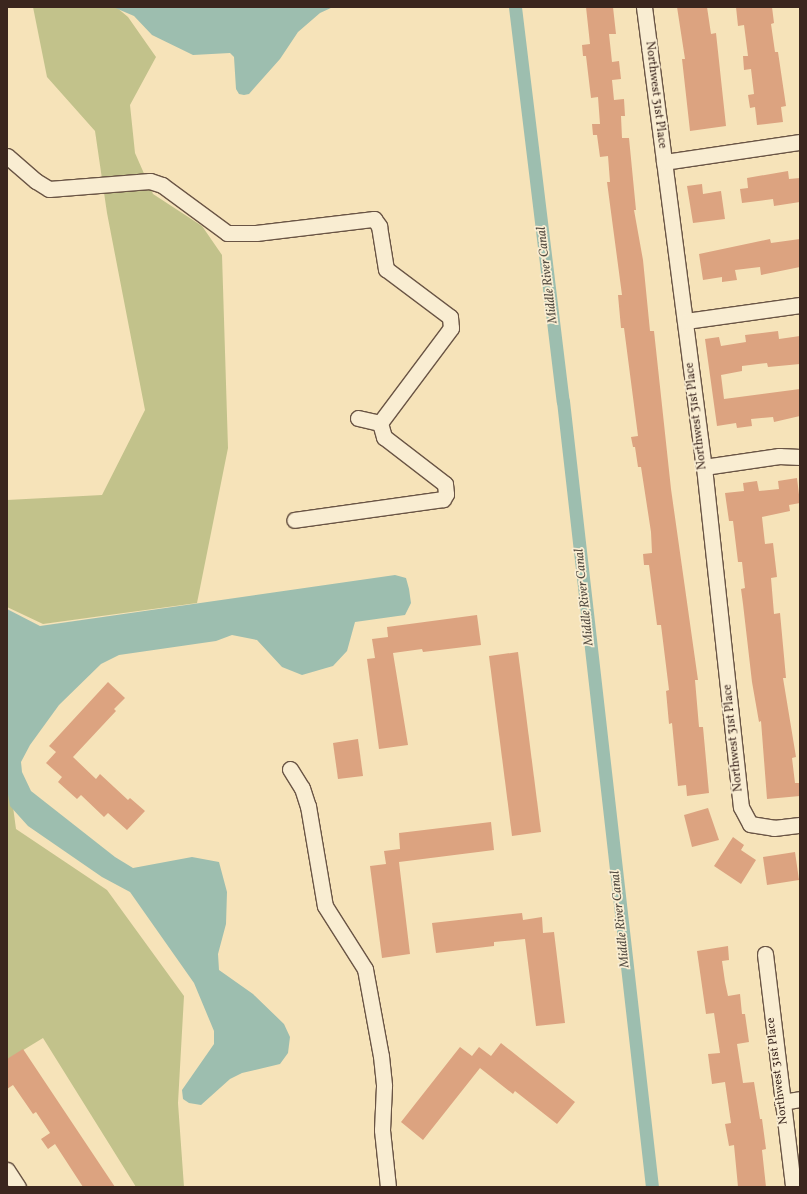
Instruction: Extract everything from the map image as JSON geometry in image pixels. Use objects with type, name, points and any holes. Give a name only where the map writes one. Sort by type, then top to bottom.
[{"type":"street","name":"Northwest 31st Place","points":[[644,7],[704,467],[741,807],[750,824],[774,828],[800,825]]},
{"type":"street","points":[[664,162],[800,142]]},
{"type":"street","points":[[7,156],[36,181],[49,189],[150,181],[162,185],[227,233],[256,233],[374,219],[379,226],[386,269],[450,317],[451,328],[380,423]]},
{"type":"street","points":[[686,321],[800,305]]},
{"type":"street","points":[[358,418],[380,423]]},
{"type":"street","points":[[294,520],[443,499],[446,494],[445,484],[384,437],[380,423]]},
{"type":"street","points":[[704,467],[780,456],[800,457]]},
{"type":"street","points":[[290,769],[302,788],[308,806],[324,906],[365,969],[381,1056],[384,1086],[382,1130],[388,1187]]},
{"type":"street","name":"Northwest 31st Place","points":[[765,954],[782,1102],[794,1187]]},
{"type":"street","points":[[782,1102],[800,1099]]},
{"type":"street","points":[[7,1170],[18,1187]]},
{"type":"green space","points":[[33,7],[116,7],[128,17],[156,57],[130,105],[135,153],[153,194],[202,226],[222,255],[228,448],[197,603],[43,624],[7,607],[7,500],[102,495],[145,410],[107,213],[95,131],[47,77]]},
{"type":"green space","points":[[7,762],[16,829],[107,890],[184,996],[178,1103],[184,1187],[136,1187],[43,1038],[7,1060]]},
{"type":"shaded area","points":[[113,7],[333,7],[320,13],[298,32],[280,59],[249,94],[244,95],[239,94],[236,89],[234,57],[230,53],[193,55],[152,35],[134,16]]},
{"type":"shaded area","points":[[395,575],[406,578],[409,589],[411,603],[405,615],[355,622],[347,651],[333,666],[302,675],[282,667],[257,640],[232,635],[216,641],[119,655],[101,664],[59,705],[30,745],[21,762],[22,772],[31,791],[115,857],[133,868],[192,857],[219,862],[227,892],[226,924],[218,954],[219,970],[253,994],[284,1024],[290,1037],[288,1053],[280,1064],[242,1073],[230,1079],[201,1105],[189,1103],[183,1099],[182,1090],[214,1044],[214,1031],[194,983],[130,892],[102,877],[28,826],[10,806],[7,788],[7,609],[40,626]]},
{"type":"building","points":[[586,7],[613,7],[616,34],[609,34],[612,62],[619,61],[621,79],[612,80],[614,100],[624,99],[625,116],[621,116],[622,138],[629,138],[636,210],[634,210],[643,260],[650,331],[654,331],[671,489],[698,680],[695,680],[699,727],[703,727],[709,793],[687,796],[686,785],[678,786],[672,723],[669,724],[666,691],[669,690],[661,625],[657,625],[649,565],[644,565],[643,554],[652,553],[651,532],[641,467],[638,467],[635,447],[633,447],[631,437],[638,436],[624,328],[621,328],[618,295],[622,295],[607,182],[610,182],[608,156],[600,157],[597,135],[593,135],[592,124],[600,124],[598,97],[591,98],[586,56],[583,56],[582,45],[590,44]]},
{"type":"building","points":[[677,7],[707,7],[711,34],[716,33],[726,126],[690,131],[682,59],[685,59]]},
{"type":"building","points":[[736,7],[772,7],[774,23],[771,24],[775,52],[778,52],[786,106],[781,107],[783,122],[757,125],[755,107],[750,108],[748,95],[754,94],[751,69],[744,70],[743,56],[748,56],[744,25],[738,26]]},
{"type":"building","points":[[788,171],[789,179],[800,178],[800,202],[774,206],[773,199],[742,203],[740,189],[748,188],[747,178]]},
{"type":"building","points":[[702,184],[703,194],[721,191],[725,219],[693,223],[687,186]]},
{"type":"building","points":[[770,239],[771,243],[800,239],[800,267],[761,275],[760,267],[735,270],[737,280],[722,282],[722,277],[703,280],[699,254]]},
{"type":"building","points":[[778,331],[779,339],[800,336],[800,364],[768,367],[767,363],[742,366],[742,371],[721,375],[724,399],[800,389],[800,416],[774,422],[773,417],[751,419],[752,426],[737,428],[736,423],[717,426],[705,339],[719,337],[721,346],[746,342],[745,335]]},
{"type":"building","points":[[797,478],[800,503],[789,505],[790,511],[762,517],[765,544],[773,543],[777,577],[771,578],[774,614],[780,613],[786,678],[783,678],[796,757],[792,758],[795,783],[800,783],[800,796],[767,799],[761,721],[759,722],[752,682],[741,589],[745,588],[742,562],[738,562],[733,521],[729,521],[725,493],[744,491],[743,483],[757,481],[759,491],[779,489],[778,481]]},
{"type":"building","points":[[477,615],[481,645],[423,652],[422,649],[393,653],[408,745],[379,749],[367,659],[375,658],[372,639],[388,637],[387,627]]},
{"type":"building","points":[[518,652],[541,832],[512,836],[489,656]]},
{"type":"building","points":[[108,682],[125,698],[114,709],[116,711],[73,757],[96,779],[100,774],[128,800],[130,798],[145,811],[127,830],[108,813],[104,817],[81,795],[77,799],[58,782],[62,777],[46,763],[56,752],[49,746]]},
{"type":"building","points":[[358,739],[363,776],[338,779],[333,743]]},
{"type":"building","points":[[708,808],[719,840],[692,847],[684,815]]},
{"type":"building","points":[[491,822],[494,850],[399,862],[410,954],[382,958],[370,866],[386,864],[384,851],[400,849],[399,833]]},
{"type":"building","points":[[733,837],[744,845],[741,850],[756,860],[741,884],[714,866]]},
{"type":"building","points":[[795,852],[799,880],[767,885],[763,857]]},
{"type":"building","points":[[522,913],[523,920],[542,917],[543,933],[554,932],[565,1023],[536,1026],[525,939],[494,942],[494,946],[436,953],[432,923]]},
{"type":"building","points":[[728,946],[729,960],[722,961],[725,982],[728,996],[740,994],[742,1014],[745,1014],[749,1042],[737,1044],[743,1083],[754,1082],[760,1119],[762,1119],[766,1149],[762,1150],[766,1187],[738,1187],[734,1145],[729,1146],[725,1124],[731,1123],[725,1082],[712,1084],[708,1054],[720,1053],[714,1013],[706,1014],[697,951]]},
{"type":"building","points":[[501,1043],[575,1102],[557,1124],[515,1091],[513,1094],[480,1068],[423,1140],[401,1122],[460,1047],[472,1056],[479,1047],[491,1056]]},
{"type":"building","points":[[23,1049],[115,1187],[83,1187],[55,1144],[48,1149],[41,1139],[50,1133],[36,1112],[33,1114],[13,1085],[7,1089],[7,1059]]},
{"type":"waterway","name":"Middle River Canal","points":[[515,7],[563,401],[652,1187]]}]
